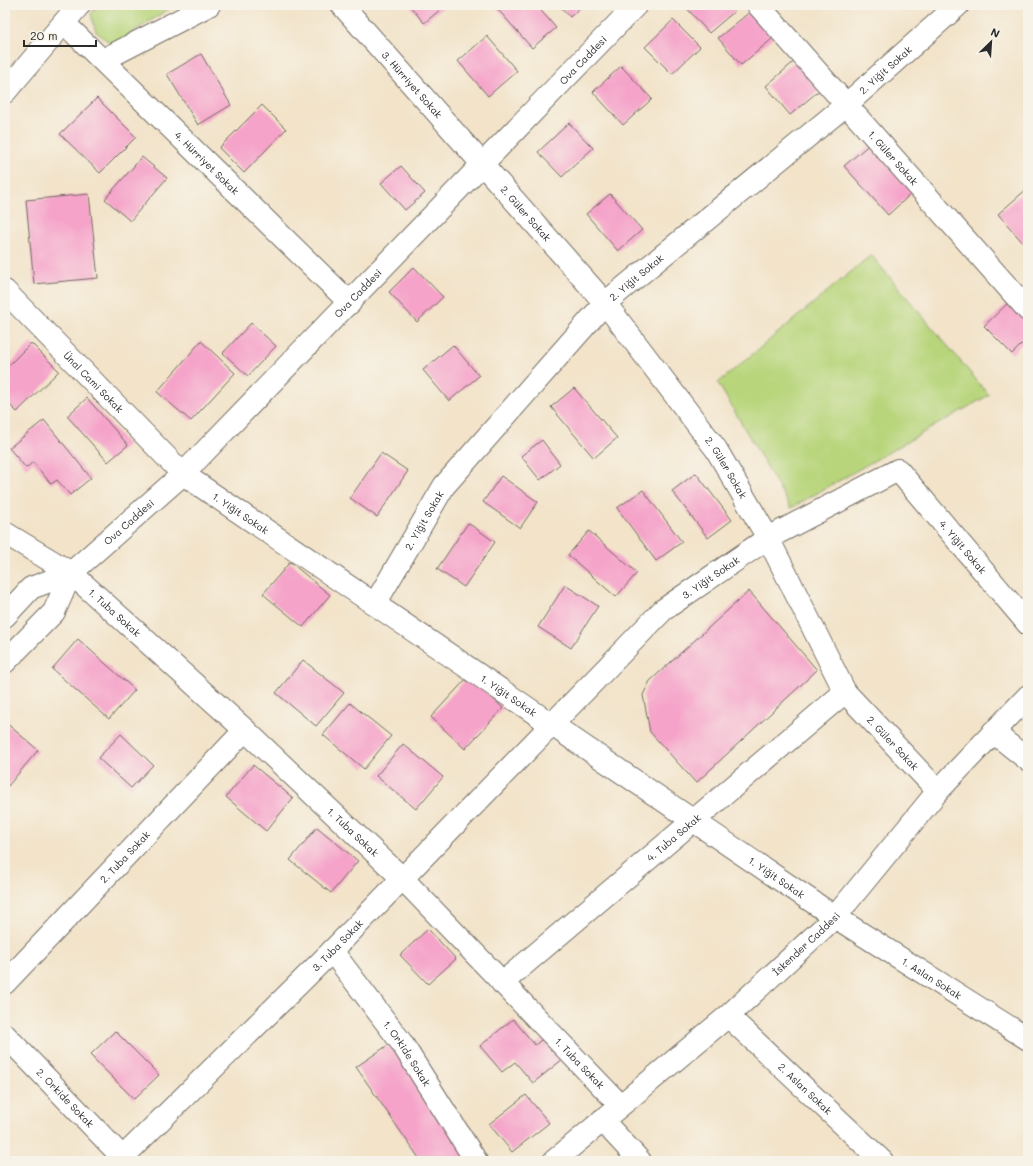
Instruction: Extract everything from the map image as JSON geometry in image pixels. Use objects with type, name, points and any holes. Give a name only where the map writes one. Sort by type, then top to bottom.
[{"type":"street","points":[[5,92],[79,5]]},
{"type":"street","points":[[103,60],[210,5]]},
{"type":"street","name":"3. Hürriyet Sokak","points":[[342,5],[482,165]]},
{"type":"street","name":"Ova Caddesi","points":[[5,616],[31,588],[71,573],[182,474],[350,303],[636,5]]},
{"type":"street","name":"1. Güler Sokak","points":[[758,5],[1028,310]]},
{"type":"street","name":"2. Yiğit Sokak","points":[[375,604],[444,486],[605,304],[847,104],[958,5]]},
{"type":"street","name":"4. Hürriyet Sokak","points":[[64,23],[350,303]]},
{"type":"street","name":"2. Güler Sokak","points":[[482,165],[605,304],[716,449],[768,538],[845,692],[938,792]]},
{"type":"street","name":"Ünal Cami Sokak","points":[[5,291],[182,474]]},
{"type":"street","name":"3. Yiğit Sokak","points":[[552,725],[663,610],[768,538],[898,470]]},
{"type":"street","name":"4. Yiğit Sokak","points":[[898,470],[1028,624]]},
{"type":"street","name":"1. Yiğit Sokak","points":[[182,474],[835,917]]},
{"type":"street","name":"1. Tuba Sokak","points":[[5,533],[71,573],[245,730],[403,879],[620,1105]]},
{"type":"street","name":"Ova Caddesi","points":[[5,662],[54,612],[71,573]]},
{"type":"street","name":"4. Tuba Sokak","points":[[502,983],[845,692]]},
{"type":"street","name":"İskender Caddesi","points":[[554,1161],[728,1016],[835,917],[938,792],[1028,696]]},
{"type":"street","name":"3. Tuba Sokak","points":[[122,1160],[332,951],[552,725]]},
{"type":"street","name":"2. Tuba Sokak","points":[[5,984],[245,730]]},
{"type":"street","points":[[993,732],[1028,760]]},
{"type":"street","name":"1. Aslan Sokak","points":[[835,917],[1028,1040]]},
{"type":"street","name":"1. Orkide Sokak","points":[[332,951],[401,1042],[476,1161]]},
{"type":"street","name":"2. Aslan Sokak","points":[[728,1016],[882,1161]]},
{"type":"street","name":"2. Orkide Sokak","points":[[5,1035],[122,1160]]},
{"type":"street","points":[[602,1120],[640,1161]]},
{"type":"green space","points":[[98,5],[175,5],[113,45],[96,32],[91,14]]},
{"type":"green space","points":[[871,255],[989,395],[791,508],[718,383]]},
{"type":"building","points":[[409,5],[446,5],[424,23]]},
{"type":"building","points":[[494,5],[536,5],[556,28],[532,48]]},
{"type":"building","points":[[559,5],[583,5],[570,17]]},
{"type":"building","points":[[684,5],[729,5],[735,11],[709,33]]},
{"type":"building","points":[[751,11],[773,38],[741,65],[718,38]]},
{"type":"building","points":[[673,20],[700,47],[672,74],[645,47]]},
{"type":"building","points":[[487,36],[517,71],[488,96],[458,61]]},
{"type":"building","points":[[201,54],[231,105],[198,125],[167,74]]},
{"type":"building","points":[[797,59],[822,88],[790,115],[766,86]]},
{"type":"building","points":[[621,66],[652,99],[623,125],[593,92]]},
{"type":"building","points":[[97,98],[136,137],[100,173],[60,134]]},
{"type":"building","points":[[262,105],[286,129],[244,173],[219,148]]},
{"type":"building","points":[[569,123],[593,148],[562,177],[538,152]]},
{"type":"building","points":[[872,142],[915,190],[888,215],[844,166]]},
{"type":"building","points":[[142,157],[167,178],[130,221],[105,199]]},
{"type":"building","points":[[401,166],[425,193],[405,210],[381,183]]},
{"type":"building","points":[[1028,188],[1028,241],[1024,244],[998,214]]},
{"type":"building","points":[[89,194],[98,278],[34,284],[26,200]]},
{"type":"building","points":[[610,194],[642,230],[618,251],[586,214]]},
{"type":"building","points":[[414,267],[443,297],[417,322],[389,292]]},
{"type":"building","points":[[1009,302],[1028,321],[1028,338],[1012,354],[984,326]]},
{"type":"building","points":[[251,323],[276,346],[248,376],[223,353]]},
{"type":"building","points":[[201,341],[235,373],[191,421],[157,392]]},
{"type":"building","points":[[31,343],[59,371],[17,412],[5,400],[5,369]]},
{"type":"building","points":[[453,345],[479,376],[449,401],[423,370]]},
{"type":"building","points":[[574,388],[617,438],[594,458],[551,407]]},
{"type":"building","points":[[87,398],[128,445],[108,462],[67,416]]},
{"type":"building","points":[[44,420],[91,478],[70,495],[57,480],[51,484],[33,462],[26,468],[9,448]]},
{"type":"building","points":[[542,440],[560,464],[540,480],[521,456]]},
{"type":"building","points":[[381,453],[408,471],[377,517],[350,498]]},
{"type":"building","points":[[696,473],[732,520],[708,538],[672,491]]},
{"type":"building","points":[[501,476],[538,502],[520,528],[483,502]]},
{"type":"building","points":[[643,490],[682,542],[656,561],[617,508]]},
{"type":"building","points":[[468,523],[495,542],[464,587],[437,569]]},
{"type":"building","points":[[589,531],[637,573],[616,597],[568,555]]},
{"type":"building","points":[[290,562],[330,595],[303,627],[263,594]]},
{"type":"building","points":[[565,585],[598,606],[571,648],[538,627]]},
{"type":"building","points":[[749,591],[817,670],[696,783],[650,732],[643,695],[650,681]]},
{"type":"building","points":[[78,639],[135,690],[109,719],[52,669]]},
{"type":"building","points":[[303,660],[344,693],[316,726],[276,693]]},
{"type":"building","points":[[469,676],[503,708],[465,749],[431,717]]},
{"type":"building","points":[[350,703],[391,736],[364,769],[323,735]]},
{"type":"building","points":[[5,722],[38,750],[8,786],[5,783]]},
{"type":"building","points":[[121,734],[153,765],[131,788],[98,758]]},
{"type":"building","points":[[403,744],[443,777],[416,809],[376,776]]},
{"type":"building","points":[[253,765],[293,798],[266,831],[226,797]]},
{"type":"building","points":[[317,827],[358,861],[331,893],[290,860]]},
{"type":"building","points":[[428,929],[456,959],[428,984],[400,955]]},
{"type":"building","points":[[513,1019],[535,1045],[545,1037],[563,1059],[533,1083],[515,1062],[502,1072],[480,1046]]},
{"type":"building","points":[[115,1031],[159,1075],[134,1099],[90,1055]]},
{"type":"building","points":[[391,1043],[469,1154],[459,1161],[421,1161],[356,1067]]},
{"type":"building","points":[[526,1095],[549,1123],[512,1152],[489,1124]]}]
